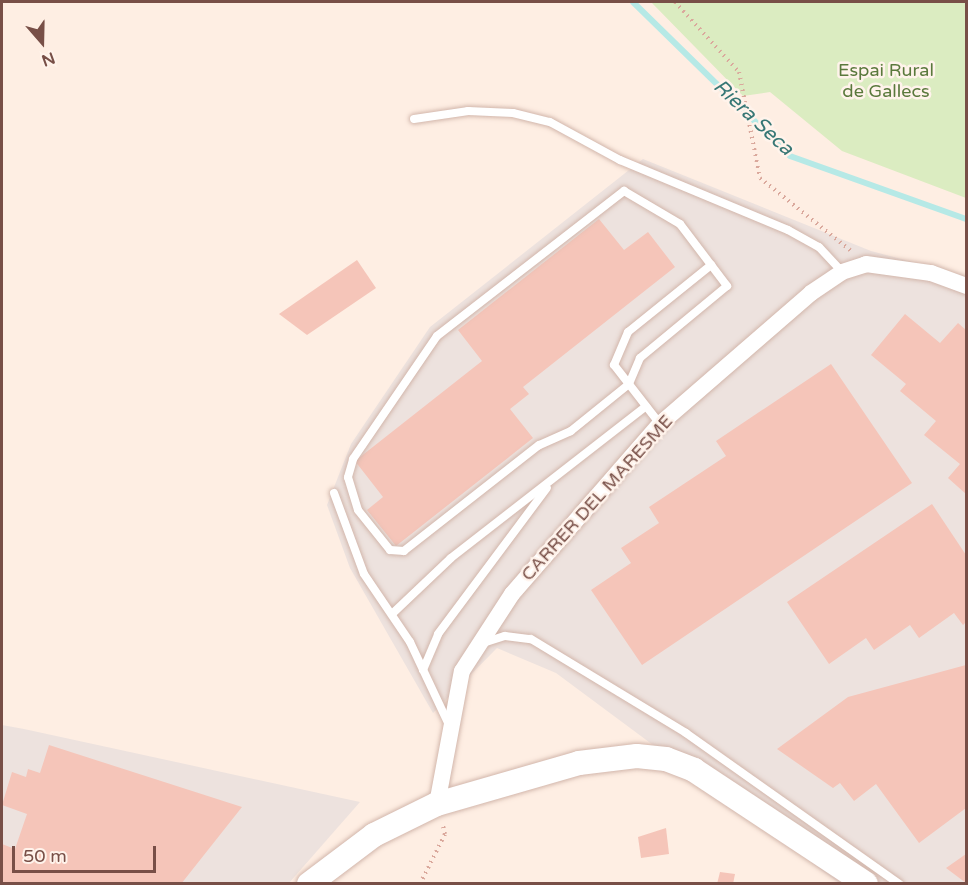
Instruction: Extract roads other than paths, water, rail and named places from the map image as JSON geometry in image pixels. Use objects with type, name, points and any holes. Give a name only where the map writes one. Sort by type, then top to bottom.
[{"type":"main road","points":[[309,884],[374,835],[436,804],[579,763],[637,756],[666,759],[724,788],[866,884]]},
{"type":"street","name":"CARRER DEL MARESME","points":[[436,804],[462,671],[512,594],[660,424],[811,293],[842,273],[866,264],[931,273],[966,286]]},
{"type":"lane","points":[[414,119],[468,111],[513,113],[550,122],[620,160],[788,230],[819,247],[842,273]]},
{"type":"lane","points":[[624,191],[680,224],[727,286],[640,358],[628,384],[571,431],[539,445],[404,551],[390,550],[358,510],[348,477],[353,459],[437,336],[624,191]]},
{"type":"lane","points":[[660,424],[614,365],[628,332],[711,265]]},
{"type":"lane","points":[[392,614],[451,558],[646,406]]},
{"type":"lane","points":[[423,670],[438,634],[554,478]]},
{"type":"lane","points":[[334,493],[364,574],[392,614],[451,728]]},
{"type":"lane","points":[[480,644],[505,636],[531,639],[686,734],[899,884]]},
{"type":"waterway","name":"Riera Seca","points":[[633,2],[790,156],[966,219]]},
{"type":"park label","name":"Espai Rural de Gallecs","points":[[886,82]]}]
